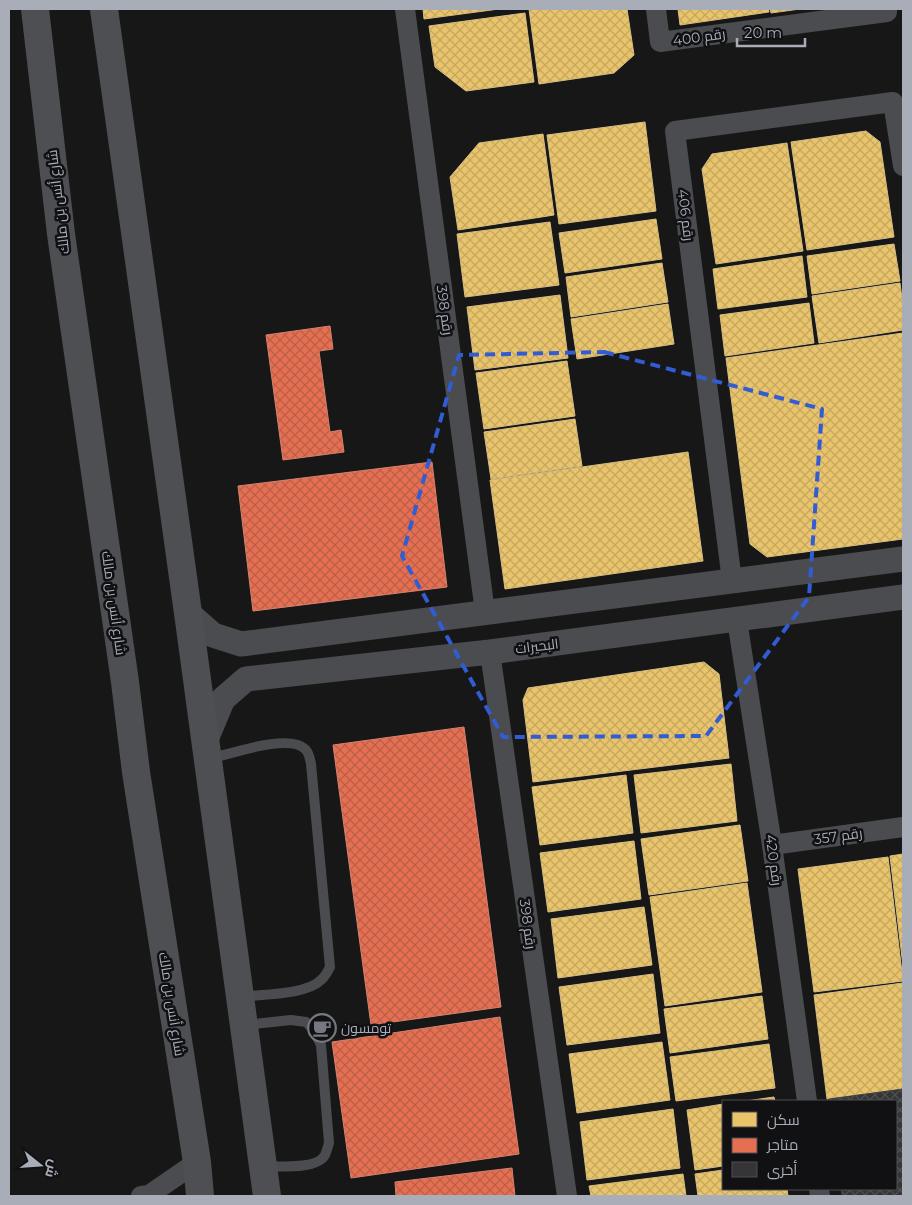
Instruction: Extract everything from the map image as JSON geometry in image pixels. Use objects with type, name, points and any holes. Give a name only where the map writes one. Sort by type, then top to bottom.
[{"type":"main road","name":"شارع أنس بن مالك","points":[[35,9],[62,234],[136,772],[197,1162],[200,1196]]},
{"type":"main road","points":[[104,9],[267,1196]]},
{"type":"street","name":"رقم 398","points":[[405,9],[485,612]]},
{"type":"street","name":"رقم 400","points":[[656,9],[660,42],[887,12],[887,9]]},
{"type":"street","name":"رقم 406","points":[[732,581],[676,131],[893,102],[903,166]]},
{"type":"street","points":[[188,613],[213,635],[242,644],[903,558]]},
{"type":"street","name":"البحيرات","points":[[206,751],[223,699],[246,679],[490,652],[903,597]]},
{"type":"street","name":"رقم 420","points":[[737,620],[772,844],[807,1100]]},
{"type":"street","points":[[297,674],[276,663],[276,653],[280,646],[298,637]]},
{"type":"street","name":"رقم 398","points":[[490,652],[567,1196]]},
{"type":"street","name":"رقم 357","points":[[772,844],[903,827]]},
{"type":"street","points":[[141,1196],[149,1195],[197,1162]]},
{"type":"lane","points":[[206,751],[272,743],[295,743],[306,750],[312,764],[330,967],[322,980],[313,986],[300,990],[239,997]]},
{"type":"lane","points":[[243,1025],[291,1020],[306,1022],[313,1029],[321,1045],[329,1143],[325,1156],[318,1161],[300,1167],[263,1166]]},
{"type":"highlighted area","points":[[604,352],[822,409],[809,597],[706,736],[503,737],[402,556],[459,355]]},
{"type":"building: سكن","points":[[423,9],[499,9],[424,19]]},
{"type":"building: سكن","points":[[529,9],[627,9],[634,55],[614,73],[539,84]]},
{"type":"building: سكن","points":[[678,9],[768,9],[769,12],[680,25]]},
{"type":"building: سكن","points":[[770,9],[800,9],[771,13]]},
{"type":"building: سكن","points":[[525,13],[534,82],[466,91],[435,67],[429,26]]},
{"type":"building: سكن","points":[[645,122],[656,211],[559,224],[547,135]]},
{"type":"building: سكن","points":[[866,131],[880,142],[894,237],[807,250],[791,142]]},
{"type":"building: سكن","points":[[543,134],[554,215],[458,230],[450,177],[479,143]]},
{"type":"building: سكن","points":[[787,143],[803,251],[716,264],[702,169],[712,154]]},
{"type":"building: سكن","points":[[656,219],[662,259],[565,273],[559,233]]},
{"type":"building: سكن","points":[[550,222],[559,285],[465,297],[457,234]]},
{"type":"building: سكن","points":[[894,244],[900,281],[812,294],[807,256]]},
{"type":"building: سكن","points":[[802,256],[807,297],[718,309],[713,269]]},
{"type":"building: سكن","points":[[662,263],[668,302],[571,317],[566,277]]},
{"type":"building: سكن","points":[[900,283],[903,330],[819,343],[812,296]]},
{"type":"building: سكن","points":[[560,295],[568,358],[475,370],[467,307]]},
{"type":"building: سكن","points":[[809,303],[814,343],[725,356],[720,315]]},
{"type":"building: سكن","points":[[668,304],[674,344],[577,359],[571,319]]},
{"type":"building: سكن","points":[[903,333],[903,539],[767,557],[750,544],[726,358]]},
{"type":"building: سكن","points":[[567,361],[575,416],[484,429],[476,373]]},
{"type":"building: سكن","points":[[575,419],[582,466],[491,479],[484,432]]},
{"type":"building: سكن","points":[[688,452],[703,561],[505,589],[490,480]]},
{"type":"building: سكن","points":[[704,662],[719,674],[729,758],[533,782],[523,700],[528,688]]},
{"type":"building: سكن","points":[[731,764],[737,821],[641,833],[634,775]]},
{"type":"building: سكن","points":[[626,775],[633,833],[540,845],[532,787]]},
{"type":"building: سكن","points":[[740,825],[748,881],[649,895],[641,839]]},
{"type":"building: سكن","points":[[634,841],[641,899],[548,912],[540,853]]},
{"type":"building: سكن","points":[[903,854],[903,966],[890,856]]},
{"type":"building: سكن","points":[[888,857],[903,981],[814,992],[798,869]]},
{"type":"building: سكن","points":[[747,883],[762,992],[665,1006],[650,897]]},
{"type":"building: سكن","points":[[644,907],[652,965],[558,978],[551,919]]},
{"type":"building: سكن","points":[[653,974],[660,1033],[567,1045],[559,987]]},
{"type":"building: سكن","points":[[903,983],[903,1089],[827,1099],[814,995]]},
{"type":"building: سكن","points":[[762,996],[768,1039],[670,1053],[664,1009]]},
{"type":"building: سكن","points":[[662,1042],[670,1100],[577,1113],[569,1054]]},
{"type":"building: سكن","points":[[769,1044],[775,1088],[676,1101],[670,1057]]},
{"type":"building: سكن","points":[[774,1097],[775,1100],[753,1100]]},
{"type":"building: سكن","points":[[722,1104],[722,1166],[695,1170],[687,1110]]},
{"type":"building: سكن","points":[[673,1109],[680,1168],[587,1180],[580,1122]]},
{"type":"building: سكن","points":[[722,1170],[722,1190],[787,1190],[788,1196],[698,1196],[695,1174]]},
{"type":"building: سكن","points":[[683,1174],[686,1196],[591,1196],[589,1186]]},
{"type":"building: متاجر","points":[[330,326],[333,349],[319,351],[330,432],[341,430],[344,452],[283,460],[266,335]]},
{"type":"building: متاجر","points":[[432,462],[447,587],[253,611],[238,486]]},
{"type":"building: متاجر","points":[[464,727],[501,1007],[371,1025],[333,745]]},
{"type":"building: متاجر","points":[[500,1017],[519,1154],[351,1178],[332,1042]]},
{"type":"building: متاجر","points":[[512,1168],[515,1196],[396,1196],[395,1182]]},
{"type":"building: أخرى","points":[[903,1089],[903,1196],[842,1196],[841,1190],[897,1190],[897,1100],[829,1099]]},
{"type":"place","name":"تومسون","points":[[322,1028]]}]
